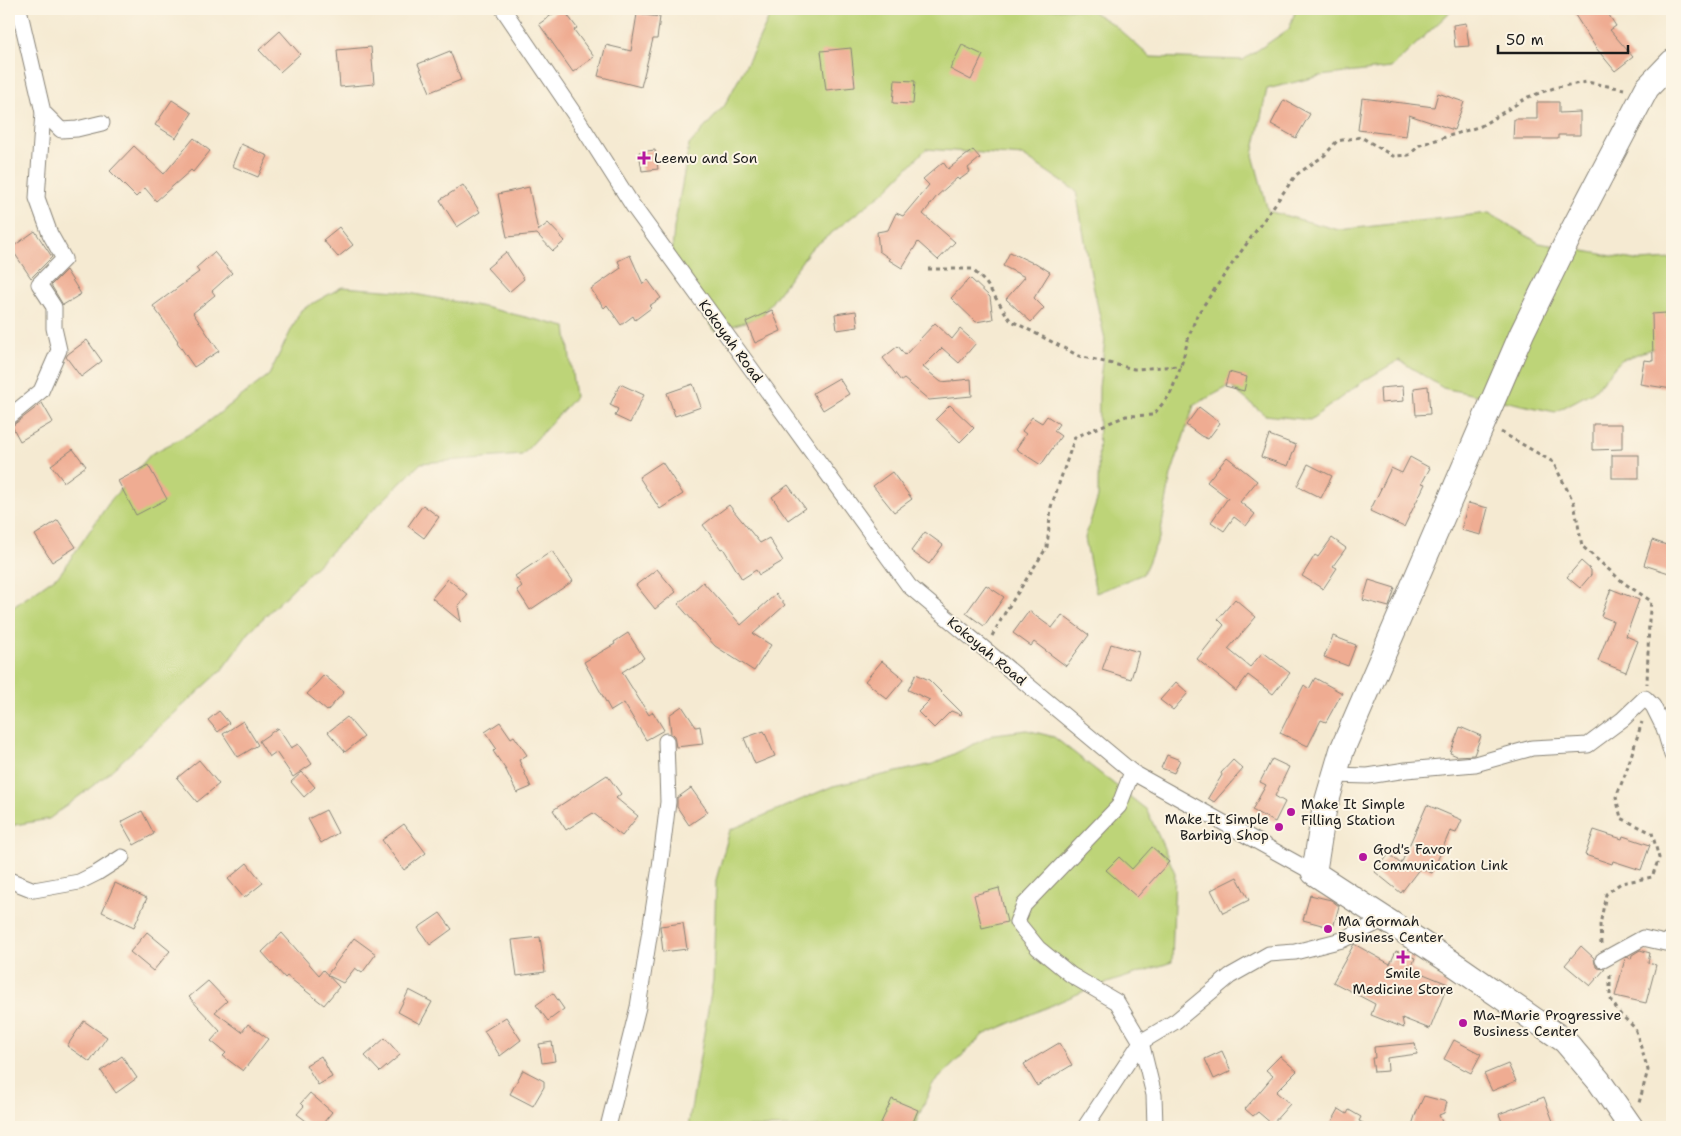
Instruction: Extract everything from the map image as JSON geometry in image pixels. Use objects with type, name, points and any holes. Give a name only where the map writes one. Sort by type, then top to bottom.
[{"type":"main road","points":[[1314,873],[1324,811],[1346,741],[1522,333],[1567,241],[1647,88],[1672,62]]},
{"type":"main road","name":"Kokoyah Road","points":[[1314,873],[1451,962],[1566,1041],[1599,1081],[1627,1121]]},
{"type":"street","points":[[9,416],[41,391],[59,350],[54,328],[54,307],[39,284],[64,259],[50,234],[37,198],[43,112],[19,9]]},
{"type":"street","name":"Kokoyah Road","points":[[503,9],[576,115],[633,206],[908,586],[1132,772],[1314,873]]},
{"type":"street","points":[[43,112],[61,130],[102,124]]},
{"type":"street","points":[[1334,775],[1368,776],[1406,770],[1475,764],[1532,748],[1588,745],[1623,719],[1645,698],[1653,706],[1664,728],[1672,755]]},
{"type":"street","points":[[608,1127],[638,1007],[658,876],[668,802],[666,741]]},
{"type":"street","points":[[1132,772],[1119,806],[1024,905],[1017,922],[1038,948],[1071,975],[1117,1002],[1141,1042],[1154,1095],[1154,1127]]},
{"type":"street","points":[[9,880],[34,890],[78,882],[98,873],[122,856]]},
{"type":"street","points":[[1085,1127],[1141,1042],[1176,1021],[1230,976],[1269,954],[1295,952],[1342,940],[1385,919]]},
{"type":"street","points":[[1603,960],[1642,938],[1665,943],[1672,938]]},
{"type":"path","points":[[989,642],[1006,611],[1047,547],[1051,507],[1075,437],[1126,416],[1153,415],[1170,395],[1182,366],[1189,336],[1197,315],[1296,175],[1325,155],[1337,141],[1361,137],[1394,156],[1409,154],[1420,145],[1481,126],[1528,98],[1557,88],[1587,82],[1620,89],[1647,88]]},
{"type":"path","points":[[928,269],[972,269],[986,284],[1010,320],[1079,356],[1134,369],[1182,366]]},
{"type":"path","points":[[1483,422],[1553,462],[1574,503],[1582,546],[1624,583],[1651,601],[1642,725],[1616,797],[1622,818],[1652,833],[1659,858],[1652,876],[1621,883],[1606,894],[1600,925],[1601,953],[1603,960],[1609,967],[1610,998],[1620,1014],[1635,1028],[1648,1070],[1640,1102],[1627,1121]]},
{"type":"green space","points":[[773,9],[1088,9],[1114,25],[1150,57],[1243,60],[1289,29],[1296,9],[1453,9],[1391,68],[1320,76],[1267,89],[1253,155],[1268,211],[1339,230],[1489,213],[1539,243],[1640,261],[1672,259],[1672,349],[1662,345],[1621,360],[1594,391],[1555,412],[1443,388],[1399,360],[1365,380],[1310,420],[1265,415],[1230,386],[1194,405],[1171,475],[1160,536],[1143,574],[1096,593],[1085,538],[1098,497],[1099,387],[1105,340],[1076,191],[1024,156],[926,149],[885,191],[810,250],[761,317],[715,331],[671,263],[674,228],[689,145],[725,105]]},
{"type":"green space","points":[[342,287],[398,291],[484,307],[566,327],[575,397],[522,455],[421,463],[251,630],[221,671],[103,778],[49,819],[9,826],[9,610],[60,574],[111,500],[151,454],[199,429],[269,375],[301,310]]},
{"type":"green space","points":[[1027,730],[1054,737],[1147,810],[1175,873],[1172,962],[1089,989],[983,1035],[932,1085],[914,1127],[688,1127],[713,980],[716,880],[730,830],[833,786],[933,764],[995,734]]},
{"type":"building","points":[[560,9],[563,9],[577,28],[574,30],[594,57],[573,72],[539,24]]},
{"type":"building","points":[[1584,9],[1605,9],[1616,26],[1610,30],[1633,57],[1615,71],[1596,48],[1575,15]]},
{"type":"building","points":[[637,14],[660,17],[657,39],[653,39],[641,87],[598,76],[606,45],[631,51]]},
{"type":"building","points":[[1466,23],[1469,46],[1455,47],[1453,25]]},
{"type":"building","points":[[280,31],[300,54],[280,72],[259,50]]},
{"type":"building","points":[[962,45],[983,55],[971,80],[950,69]]},
{"type":"building","points":[[371,47],[374,84],[340,87],[337,50]]},
{"type":"building","points":[[851,48],[855,87],[826,90],[821,51]]},
{"type":"building","points":[[450,51],[461,80],[430,92],[418,64]]},
{"type":"building","points":[[895,80],[915,81],[913,104],[893,103]]},
{"type":"building","points":[[1438,93],[1464,102],[1454,130],[1409,115],[1406,136],[1358,130],[1362,98],[1434,107]]},
{"type":"building","points":[[172,100],[192,113],[176,138],[155,125]]},
{"type":"building","points":[[1284,100],[1310,114],[1296,138],[1271,124]]},
{"type":"building","points":[[1537,102],[1559,102],[1559,113],[1580,112],[1580,135],[1558,135],[1558,139],[1513,139],[1514,119],[1537,119]]},
{"type":"building","points":[[194,138],[210,151],[193,172],[191,170],[156,201],[145,188],[136,197],[110,171],[134,146],[164,174]]},
{"type":"building","points":[[241,144],[268,156],[258,177],[232,166]]},
{"type":"building","points":[[655,150],[658,169],[642,171],[639,152]]},
{"type":"building","points":[[973,150],[980,158],[968,168],[970,172],[959,180],[957,178],[937,196],[923,214],[955,242],[938,260],[918,242],[902,268],[889,260],[879,251],[877,232],[888,230],[896,213],[903,216],[929,185],[923,179],[943,162],[948,169]]},
{"type":"building","points":[[463,185],[480,212],[457,227],[440,200]]},
{"type":"building","points":[[529,187],[538,231],[548,223],[565,241],[553,251],[537,234],[507,237],[498,194]]},
{"type":"building","points":[[339,227],[353,245],[338,257],[323,240]]},
{"type":"building","points":[[35,231],[52,257],[31,278],[11,248]]},
{"type":"building","points":[[214,252],[232,273],[212,291],[215,295],[193,313],[219,351],[194,367],[153,306],[199,272],[196,268]]},
{"type":"building","points":[[506,252],[524,279],[509,292],[487,268]]},
{"type":"building","points":[[1010,252],[1034,262],[1050,272],[1034,298],[1044,308],[1031,322],[1006,299],[1025,277],[1003,266]]},
{"type":"building","points":[[630,255],[643,284],[648,280],[661,298],[649,306],[651,308],[635,320],[633,316],[621,325],[607,305],[604,308],[591,289],[621,268],[618,261]]},
{"type":"building","points":[[66,270],[81,294],[63,305],[51,285]]},
{"type":"building","points":[[970,278],[990,297],[993,319],[976,322],[951,298]]},
{"type":"building","points":[[772,310],[781,331],[755,343],[746,322]]},
{"type":"building","points":[[856,311],[858,327],[837,330],[835,314]]},
{"type":"building","points":[[1666,313],[1665,318],[1672,318],[1672,389],[1640,384],[1644,360],[1653,361],[1652,314]]},
{"type":"building","points":[[935,323],[952,339],[960,329],[976,343],[959,363],[942,348],[923,367],[941,382],[971,379],[972,396],[929,400],[904,379],[901,381],[883,358],[898,346],[905,355]]},
{"type":"building","points":[[87,340],[102,361],[81,377],[66,357]]},
{"type":"building","points":[[1229,372],[1247,377],[1244,391],[1225,386]]},
{"type":"building","points":[[839,378],[849,394],[823,410],[813,393]]},
{"type":"building","points":[[620,384],[644,395],[630,423],[615,416],[618,409],[610,405]]},
{"type":"building","points":[[693,384],[701,407],[675,416],[667,393]]},
{"type":"building","points":[[1403,386],[1404,401],[1381,403],[1380,388]]},
{"type":"building","points":[[1428,386],[1430,414],[1416,415],[1414,388]]},
{"type":"building","points":[[42,403],[53,422],[20,441],[12,426]]},
{"type":"building","points":[[950,405],[974,428],[960,442],[936,419]]},
{"type":"building","points":[[1199,407],[1220,423],[1208,439],[1186,425]]},
{"type":"building","points":[[1047,416],[1059,424],[1054,431],[1061,436],[1041,465],[1016,449],[1026,434],[1022,431],[1032,417],[1042,423]]},
{"type":"building","points":[[1593,424],[1622,424],[1622,449],[1593,450]]},
{"type":"building","points":[[1269,435],[1296,445],[1288,466],[1261,457]]},
{"type":"building","points":[[73,449],[86,466],[64,482],[51,465]]},
{"type":"building","points":[[1612,455],[1639,455],[1639,478],[1612,478]]},
{"type":"building","points":[[1227,457],[1257,481],[1240,502],[1255,514],[1246,526],[1234,517],[1224,531],[1211,522],[1228,498],[1207,482]]},
{"type":"building","points":[[1410,457],[1430,468],[1422,483],[1425,484],[1404,527],[1370,511],[1391,468],[1402,473]]},
{"type":"building","points":[[662,462],[683,494],[660,509],[639,477]]},
{"type":"building","points":[[1308,464],[1332,476],[1321,498],[1297,486]]},
{"type":"building","points":[[148,465],[167,499],[136,515],[118,481]]},
{"type":"building","points":[[892,472],[912,499],[894,512],[873,486]]},
{"type":"building","points":[[788,485],[805,508],[788,520],[772,497]]},
{"type":"building","points":[[1468,503],[1488,508],[1481,535],[1461,530]]},
{"type":"building","points":[[423,505],[439,517],[424,538],[408,526]]},
{"type":"building","points":[[729,505],[760,543],[769,538],[783,561],[759,575],[756,570],[742,579],[723,548],[721,549],[703,525]]},
{"type":"building","points":[[58,520],[76,547],[52,562],[35,535]]},
{"type":"building","points":[[925,532],[943,545],[929,564],[911,551]]},
{"type":"building","points":[[1332,538],[1346,548],[1333,566],[1337,568],[1323,589],[1302,576],[1315,555],[1318,557]]},
{"type":"building","points":[[1652,540],[1672,547],[1672,561],[1669,573],[1644,565]]},
{"type":"building","points":[[552,551],[573,581],[530,610],[517,590],[522,586],[515,576]]},
{"type":"building","points":[[1581,561],[1591,570],[1591,575],[1580,588],[1567,577]]},
{"type":"building","points":[[657,569],[676,592],[655,609],[636,585]]},
{"type":"building","points":[[448,579],[468,595],[458,606],[461,622],[432,598]]},
{"type":"building","points":[[1369,580],[1395,588],[1389,607],[1363,600]]},
{"type":"building","points":[[703,582],[741,625],[776,594],[785,605],[753,634],[771,645],[754,671],[715,646],[678,604]]},
{"type":"building","points":[[986,585],[1004,597],[984,626],[966,613]]},
{"type":"building","points":[[1611,589],[1639,600],[1626,636],[1638,641],[1626,672],[1598,661],[1613,621],[1601,616]]},
{"type":"building","points":[[1235,599],[1256,617],[1228,649],[1250,667],[1263,652],[1290,673],[1273,694],[1248,675],[1236,691],[1197,659],[1224,625],[1218,619]]},
{"type":"building","points":[[1029,611],[1052,628],[1062,615],[1089,635],[1066,666],[1034,642],[1031,646],[1013,633]]},
{"type":"building","points":[[628,633],[644,658],[622,672],[649,715],[653,712],[664,730],[646,740],[624,703],[611,711],[584,662],[615,644],[614,642]]},
{"type":"building","points":[[1333,636],[1356,645],[1348,666],[1324,657]]},
{"type":"building","points":[[1111,644],[1139,652],[1131,679],[1102,670]]},
{"type":"building","points":[[882,661],[904,679],[887,699],[865,681]]},
{"type":"building","points":[[916,674],[929,680],[962,713],[961,715],[951,711],[934,728],[918,712],[930,700],[908,690]]},
{"type":"building","points":[[324,675],[344,692],[327,711],[307,694]]},
{"type":"building","points":[[1315,678],[1342,693],[1326,722],[1321,720],[1308,746],[1280,733],[1304,685],[1309,689]]},
{"type":"building","points":[[1176,682],[1188,693],[1173,710],[1160,700]]},
{"type":"building","points":[[682,706],[696,727],[700,726],[703,744],[676,747],[674,736],[671,733],[669,715]]},
{"type":"building","points":[[219,711],[229,723],[218,732],[208,720]]},
{"type":"building","points":[[347,717],[364,737],[345,752],[328,732]]},
{"type":"building","points":[[243,721],[258,745],[238,757],[223,734]]},
{"type":"building","points":[[500,722],[511,738],[514,736],[527,755],[519,760],[531,787],[517,793],[506,770],[493,751],[496,748],[485,732]]},
{"type":"building","points":[[1460,727],[1481,736],[1474,755],[1457,756],[1450,753]]},
{"type":"building","points":[[278,728],[291,748],[298,744],[312,764],[293,777],[276,752],[269,757],[259,741]]},
{"type":"building","points":[[764,731],[775,756],[755,764],[744,738]]},
{"type":"building","points":[[1167,755],[1180,760],[1174,773],[1161,768]]},
{"type":"building","points":[[1272,759],[1289,767],[1275,796],[1285,802],[1275,822],[1252,810],[1266,785],[1260,782]]},
{"type":"building","points":[[199,760],[219,784],[197,802],[177,778]]},
{"type":"building","points":[[1233,760],[1243,769],[1214,802],[1208,798],[1222,775],[1221,773]]},
{"type":"building","points":[[302,772],[315,787],[304,797],[291,782]]},
{"type":"building","points":[[607,775],[621,794],[616,798],[638,816],[622,836],[593,813],[566,830],[553,810]]},
{"type":"building","points":[[691,788],[708,812],[689,825],[677,807],[677,798]]},
{"type":"building","points":[[1427,805],[1462,820],[1456,833],[1450,831],[1432,873],[1420,868],[1401,893],[1375,872],[1389,854],[1401,864]]},
{"type":"building","points":[[326,810],[338,833],[321,843],[308,819]]},
{"type":"building","points":[[142,811],[154,834],[134,845],[121,822]]},
{"type":"building","points":[[404,824],[426,853],[404,870],[382,840]]},
{"type":"building","points":[[1594,830],[1622,839],[1623,836],[1650,845],[1641,870],[1613,861],[1612,864],[1585,855]]},
{"type":"building","points":[[1152,847],[1169,862],[1137,897],[1106,870],[1119,857],[1132,869]]},
{"type":"building","points":[[247,863],[263,883],[244,898],[228,879]]},
{"type":"building","points":[[1237,877],[1249,900],[1223,913],[1211,890]]},
{"type":"building","points":[[115,883],[147,898],[134,927],[102,912]]},
{"type":"building","points":[[999,888],[1007,922],[982,928],[974,895]]},
{"type":"building","points":[[1310,895],[1331,900],[1339,906],[1333,928],[1303,920]]},
{"type":"building","points":[[440,913],[452,929],[430,945],[418,928]]},
{"type":"building","points":[[683,923],[687,949],[663,952],[660,926]]},
{"type":"building","points":[[147,932],[170,951],[153,971],[130,952]]},
{"type":"building","points":[[282,933],[319,975],[323,970],[339,987],[324,1005],[287,976],[285,978],[262,952]]},
{"type":"building","points":[[540,937],[545,972],[517,976],[512,940]]},
{"type":"building","points":[[354,938],[376,954],[362,973],[355,968],[343,983],[327,975]]},
{"type":"building","points":[[1354,944],[1390,964],[1396,951],[1415,958],[1411,969],[1448,984],[1430,1029],[1402,1018],[1404,1028],[1371,1015],[1375,1004],[1333,982]]},
{"type":"building","points":[[1581,946],[1594,958],[1598,968],[1605,969],[1590,986],[1565,965]]},
{"type":"building","points":[[1640,950],[1650,953],[1648,963],[1656,965],[1646,1003],[1615,996],[1625,959],[1627,957],[1631,959],[1632,955]]},
{"type":"building","points":[[208,981],[227,1001],[215,1012],[242,1032],[248,1024],[268,1039],[243,1071],[223,1056],[226,1053],[211,1041],[220,1031],[189,997]]},
{"type":"building","points":[[409,990],[432,1002],[420,1024],[398,1012]]},
{"type":"building","points":[[553,993],[564,1009],[548,1021],[536,1005]]},
{"type":"building","points":[[506,1017],[521,1040],[500,1056],[484,1031]]},
{"type":"building","points":[[84,1021],[107,1037],[90,1062],[67,1046]]},
{"type":"building","points":[[385,1038],[400,1055],[380,1072],[365,1056]]},
{"type":"building","points":[[1454,1040],[1481,1054],[1471,1073],[1444,1059]]},
{"type":"building","points":[[552,1042],[555,1061],[542,1063],[539,1044]]},
{"type":"building","points":[[1059,1043],[1072,1065],[1037,1086],[1024,1064]]},
{"type":"building","points":[[1415,1043],[1417,1054],[1387,1058],[1388,1071],[1374,1072],[1372,1058],[1375,1058],[1374,1047]]},
{"type":"building","points":[[1222,1051],[1231,1071],[1214,1079],[1205,1059]]},
{"type":"building","points":[[122,1056],[137,1078],[116,1093],[101,1071]]},
{"type":"building","points":[[321,1056],[332,1077],[318,1085],[306,1065]]},
{"type":"building","points":[[1280,1056],[1297,1071],[1276,1092],[1290,1104],[1272,1124],[1258,1112],[1253,1116],[1245,1109],[1273,1076],[1266,1070]]},
{"type":"building","points":[[1508,1064],[1516,1081],[1492,1091],[1484,1074]]},
{"type":"building","points":[[523,1070],[544,1081],[544,1087],[533,1106],[510,1094]]},
{"type":"building","points":[[310,1093],[332,1112],[320,1127],[314,1127],[297,1114],[304,1106],[301,1103]]},
{"type":"building","points":[[1424,1096],[1447,1102],[1444,1113],[1439,1115],[1444,1127],[1412,1125]]},
{"type":"building","points":[[1544,1097],[1554,1124],[1544,1127],[1504,1127],[1499,1114]]},
{"type":"building","points":[[892,1099],[918,1110],[911,1127],[879,1127]]},
{"type":"building","points":[[1339,1109],[1347,1114],[1349,1110],[1361,1117],[1359,1121],[1371,1127],[1329,1127]]},
{"type":"place","name":"Leemu and Son","points":[[644,158]]},
{"type":"place","name":"Make It Simple Filling Station","points":[[1291,812]]},
{"type":"place","name":"Make It Simple Barbing Shop","points":[[1279,827]]},
{"type":"place","name":"God's Favor Communication Link","points":[[1363,857]]},
{"type":"place","name":"Ma Gormah Business Center","points":[[1328,929]]},
{"type":"place","name":"Smile Medicine Store","points":[[1403,957]]},
{"type":"place","name":"Ma-Marie Progressive Business Center","points":[[1463,1023]]}]
